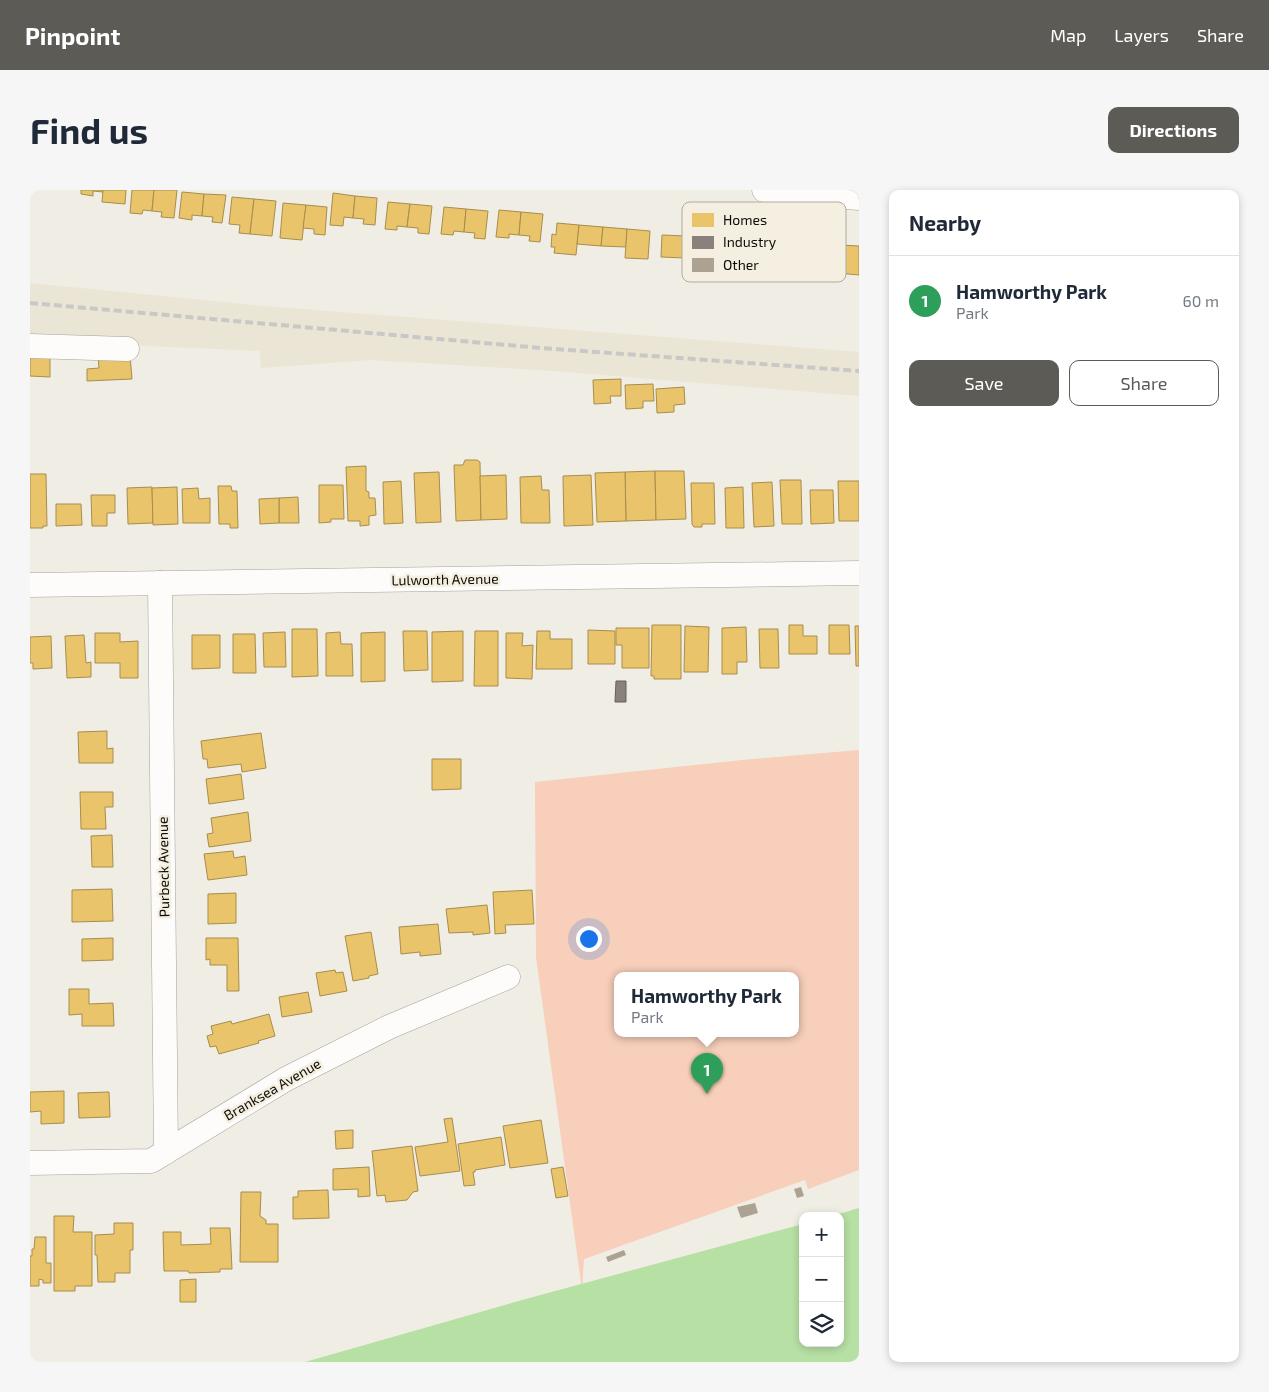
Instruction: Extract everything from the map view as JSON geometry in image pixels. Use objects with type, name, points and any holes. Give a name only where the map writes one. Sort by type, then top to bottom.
[{"type":"street","points":[[764,190],[859,198]]},
{"type":"street","points":[[30,346],[128,349]]},
{"type":"street","name":"Lulworth Avenue","points":[[30,584],[859,573]]},
{"type":"street","name":"Purbeck Avenue","points":[[160,583],[166,1152]]},
{"type":"street","name":"Branksea Avenue","points":[[30,1163],[151,1161],[286,1079],[389,1027],[508,977]]},
{"type":"shaded area","points":[[30,283],[263,306],[859,352],[859,396],[555,371],[371,360],[261,368],[260,351],[148,346],[30,337]]},
{"type":"shaded area","points":[[859,750],[859,1170],[808,1189],[805,1180],[584,1259],[582,1290],[536,957],[535,782],[742,760]]},
{"type":"shaded area","points":[[859,1208],[859,1362],[305,1362],[522,1300],[799,1225],[799,1347],[844,1347],[844,1212]]},
{"type":"building: Homes","points":[[81,190],[103,190],[103,192],[93,191],[93,196],[81,194]]},
{"type":"building: Homes","points":[[103,190],[126,190],[125,204],[102,202]]},
{"type":"building: Homes","points":[[132,190],[154,190],[152,211],[143,210],[142,214],[130,213]]},
{"type":"building: Homes","points":[[154,190],[177,190],[174,218],[161,217],[162,212],[152,211]]},
{"type":"building: Homes","points":[[182,192],[204,194],[202,216],[192,215],[192,220],[179,218]]},
{"type":"building: Homes","points":[[333,193],[355,196],[353,218],[344,217],[343,226],[330,225]]},
{"type":"building: Homes","points":[[204,194],[226,195],[222,223],[212,222],[213,217],[202,216]]},
{"type":"building: Homes","points":[[355,196],[377,198],[375,225],[363,224],[364,219],[353,218]]},
{"type":"building: Homes","points":[[232,197],[254,199],[250,234],[239,233],[240,225],[229,224]]},
{"type":"building: Homes","points":[[254,199],[276,201],[272,236],[250,234]]},
{"type":"building: Homes","points":[[388,202],[410,204],[407,227],[397,226],[397,230],[385,229]]},
{"type":"building: Homes","points":[[283,203],[306,205],[302,240],[280,238]]},
{"type":"building: Homes","points":[[410,204],[432,206],[429,234],[418,233],[418,228],[407,227]]},
{"type":"building: Homes","points":[[306,205],[327,207],[325,235],[314,234],[314,229],[303,228]]},
{"type":"building: Homes","points":[[444,207],[466,209],[464,232],[454,231],[453,235],[441,234]]},
{"type":"building: Homes","points":[[466,209],[488,211],[485,239],[474,238],[475,233],[464,232]]},
{"type":"building: Homes","points":[[499,210],[521,212],[519,235],[509,234],[509,238],[496,237]]},
{"type":"building: Homes","points":[[521,212],[543,214],[540,242],[529,241],[530,236],[519,235]]},
{"type":"building: Homes","points":[[557,223],[579,225],[576,255],[554,253],[555,247],[551,247],[552,234],[556,235]]},
{"type":"building: Homes","points":[[579,225],[603,227],[601,246],[577,244]]},
{"type":"building: Homes","points":[[603,227],[627,229],[626,247],[601,246]]},
{"type":"building: Homes","points":[[627,229],[650,231],[648,259],[625,258]]},
{"type":"building: Homes","points":[[662,235],[682,236],[682,258],[661,257]]},
{"type":"building: Homes","points":[[846,245],[859,246],[859,275],[846,274]]},
{"type":"building: Homes","points":[[30,355],[50,356],[50,377],[30,376]]},
{"type":"building: Homes","points":[[130,355],[132,379],[87,381],[87,369],[99,368],[98,357]]},
{"type":"building: Homes","points":[[621,379],[621,396],[610,396],[611,403],[594,404],[593,380]]},
{"type":"building: Homes","points":[[653,384],[654,401],[643,401],[643,408],[626,409],[625,385]]},
{"type":"building: Homes","points":[[684,387],[685,404],[674,405],[674,412],[657,413],[656,389]]},
{"type":"building: Homes","points":[[465,460],[477,460],[480,462],[481,520],[456,521],[454,465],[463,465]]},
{"type":"building: Homes","points":[[366,466],[366,491],[369,492],[369,498],[375,498],[376,515],[369,516],[369,525],[360,526],[360,521],[348,521],[346,467]]},
{"type":"building: Homes","points":[[655,471],[656,520],[626,521],[625,472]]},
{"type":"building: Homes","points":[[655,471],[684,471],[686,519],[656,520]]},
{"type":"building: Homes","points":[[439,472],[441,522],[416,523],[414,473]]},
{"type":"building: Homes","points":[[625,472],[626,521],[597,522],[595,473]]},
{"type":"building: Homes","points":[[30,474],[46,474],[47,526],[43,526],[43,528],[30,528]]},
{"type":"building: Homes","points":[[506,475],[507,519],[481,520],[480,476]]},
{"type":"building: Homes","points":[[591,475],[593,525],[564,526],[563,476]]},
{"type":"building: Homes","points":[[541,476],[542,490],[549,490],[550,523],[521,523],[520,477]]},
{"type":"building: Homes","points":[[780,480],[801,480],[802,524],[782,524]]},
{"type":"building: Homes","points":[[401,481],[403,523],[384,524],[383,482]]},
{"type":"building: Homes","points":[[838,481],[859,481],[859,521],[839,521]]},
{"type":"building: Homes","points":[[772,482],[774,526],[754,527],[752,483]]},
{"type":"building: Homes","points":[[691,483],[714,483],[715,524],[702,524],[702,527],[694,527],[692,524]]},
{"type":"building: Homes","points":[[319,485],[343,485],[344,519],[331,519],[331,522],[319,523]]},
{"type":"building: Homes","points":[[218,486],[231,486],[232,491],[237,491],[238,528],[230,528],[230,524],[219,524]]},
{"type":"building: Homes","points":[[152,487],[153,523],[128,524],[127,488]]},
{"type":"building: Homes","points":[[177,487],[178,524],[153,525],[152,488]]},
{"type":"building: Homes","points":[[743,487],[744,528],[726,528],[725,488]]},
{"type":"building: Homes","points":[[198,488],[199,499],[210,498],[210,523],[183,523],[182,489]]},
{"type":"building: Homes","points":[[810,490],[833,490],[834,523],[811,524]]},
{"type":"building: Homes","points":[[91,495],[115,495],[115,513],[107,513],[107,526],[92,526]]},
{"type":"building: Homes","points":[[298,497],[299,523],[279,523],[279,498]]},
{"type":"building: Homes","points":[[279,498],[279,523],[260,524],[259,499]]},
{"type":"building: Homes","points":[[56,504],[81,504],[82,525],[56,526]]},
{"type":"building: Homes","points":[[652,625],[681,625],[681,679],[654,679],[654,676],[651,676]]},
{"type":"building: Homes","points":[[789,625],[803,625],[803,636],[817,636],[817,654],[789,654]]},
{"type":"building: Homes","points":[[829,625],[849,625],[850,654],[829,654]]},
{"type":"building: Homes","points":[[685,626],[709,627],[708,672],[684,672]]},
{"type":"building: Homes","points":[[855,626],[859,626],[859,666],[856,666]]},
{"type":"building: Homes","points":[[746,627],[747,662],[737,662],[737,674],[722,674],[722,628]]},
{"type":"building: Homes","points":[[616,628],[649,628],[649,668],[622,668],[622,645],[616,645]]},
{"type":"building: Homes","points":[[292,629],[317,629],[318,676],[292,677]]},
{"type":"building: Homes","points":[[759,629],[778,629],[779,668],[760,668]]},
{"type":"building: Homes","points":[[588,630],[615,631],[615,664],[588,664]]},
{"type":"building: Homes","points":[[403,631],[427,631],[428,670],[404,671]]},
{"type":"building: Homes","points":[[463,631],[463,681],[432,682],[432,632]]},
{"type":"building: Homes","points":[[475,631],[498,631],[498,686],[474,686]]},
{"type":"building: Homes","points":[[537,631],[550,631],[550,639],[572,639],[572,669],[536,669]]},
{"type":"building: Homes","points":[[285,632],[286,667],[264,667],[263,633]]},
{"type":"building: Homes","points":[[340,632],[341,644],[352,644],[353,676],[326,676],[326,633]]},
{"type":"building: Homes","points":[[385,632],[385,681],[361,682],[361,633]]},
{"type":"building: Homes","points":[[95,633],[120,633],[120,642],[138,641],[138,678],[120,678],[120,663],[95,663]]},
{"type":"building: Homes","points":[[506,633],[523,633],[522,646],[533,645],[532,679],[506,678]]},
{"type":"building: Homes","points":[[233,634],[255,634],[256,673],[233,673]]},
{"type":"building: Homes","points":[[84,635],[86,663],[91,662],[91,677],[67,678],[65,636]]},
{"type":"building: Homes","points":[[192,635],[220,635],[220,668],[192,669]]},
{"type":"building: Homes","points":[[51,636],[52,668],[33,669],[33,663],[30,663],[30,637]]},
{"type":"building: Homes","points":[[107,731],[107,749],[113,748],[113,763],[79,763],[78,732]]},
{"type":"building: Homes","points":[[261,733],[266,768],[242,772],[241,764],[208,768],[207,759],[203,759],[201,741]]},
{"type":"building: Homes","points":[[432,759],[461,759],[461,789],[432,790]]},
{"type":"building: Homes","points":[[241,774],[244,799],[209,804],[206,779]]},
{"type":"building: Homes","points":[[80,792],[113,792],[113,807],[105,807],[106,829],[81,829]]},
{"type":"building: Homes","points":[[248,812],[251,841],[209,847],[207,834],[213,833],[211,818]]},
{"type":"building: Homes","points":[[112,835],[113,867],[92,867],[91,836]]},
{"type":"building: Homes","points":[[233,851],[234,858],[245,856],[247,875],[208,880],[204,854]]},
{"type":"building: Homes","points":[[112,889],[113,921],[72,922],[72,890]]},
{"type":"building: Homes","points":[[532,890],[534,924],[505,925],[506,933],[495,934],[493,892]]},
{"type":"building: Homes","points":[[236,893],[236,923],[208,924],[208,894]]},
{"type":"building: Homes","points":[[487,905],[490,933],[473,935],[473,932],[449,933],[446,909]]},
{"type":"building: Homes","points":[[438,924],[441,954],[420,956],[420,952],[401,954],[399,927]]},
{"type":"building: Homes","points":[[371,932],[378,974],[353,981],[345,936]]},
{"type":"building: Homes","points":[[113,938],[113,960],[82,961],[82,939]]},
{"type":"building: Homes","points":[[206,938],[238,938],[239,991],[227,991],[227,965],[210,965],[210,959],[206,960]]},
{"type":"building: Homes","points":[[335,970],[336,973],[343,972],[347,991],[320,996],[316,973]]},
{"type":"building: Homes","points":[[69,989],[89,989],[89,1004],[113,1003],[114,1026],[82,1026],[82,1014],[69,1015]]},
{"type":"building: Homes","points":[[308,992],[312,1012],[282,1017],[279,997]]},
{"type":"building: Homes","points":[[269,1014],[275,1036],[258,1041],[259,1043],[219,1054],[216,1046],[210,1047],[207,1036],[213,1034],[211,1026],[231,1021],[232,1024]]},
{"type":"building: Homes","points":[[64,1091],[64,1123],[41,1124],[41,1111],[30,1112],[30,1092]]},
{"type":"building: Homes","points":[[109,1092],[110,1117],[79,1118],[78,1093]]},
{"type":"building: Homes","points":[[452,1118],[460,1171],[420,1176],[415,1147],[448,1142],[444,1119]]},
{"type":"building: Homes","points":[[541,1120],[548,1163],[510,1168],[503,1126]]},
{"type":"building: Homes","points":[[353,1130],[353,1148],[336,1149],[335,1131]]},
{"type":"building: Homes","points":[[501,1137],[505,1165],[475,1170],[473,1172],[475,1185],[464,1186],[458,1144]]},
{"type":"building: Homes","points":[[412,1146],[418,1191],[413,1192],[407,1200],[386,1202],[385,1195],[377,1196],[372,1151]]},
{"type":"building: Homes","points":[[369,1167],[370,1196],[358,1197],[358,1189],[333,1190],[333,1169]]},
{"type":"building: Homes","points":[[563,1167],[568,1196],[556,1198],[551,1169]]},
{"type":"building: Homes","points":[[328,1190],[329,1218],[293,1219],[293,1197],[298,1197],[298,1191]]},
{"type":"building: Homes","points":[[241,1192],[261,1192],[260,1216],[266,1220],[266,1224],[278,1224],[278,1262],[240,1262]]},
{"type":"building: Homes","points":[[54,1216],[74,1216],[73,1232],[92,1232],[92,1286],[75,1286],[75,1291],[54,1291]]},
{"type":"building: Homes","points":[[114,1223],[133,1223],[133,1250],[130,1250],[130,1273],[115,1273],[115,1282],[98,1282],[95,1235],[114,1234]]},
{"type":"building: Homes","points":[[210,1228],[230,1228],[232,1269],[220,1269],[220,1272],[189,1273],[188,1271],[164,1271],[163,1232],[181,1232],[181,1245],[211,1244]]},
{"type":"building: Homes","points":[[35,1237],[46,1237],[46,1263],[51,1263],[51,1283],[43,1283],[43,1280],[39,1279],[39,1286],[30,1286],[30,1256],[32,1256],[32,1249],[34,1249]]},
{"type":"building: Homes","points":[[196,1279],[196,1302],[180,1302],[180,1280]]},
{"type":"building: Industry","points":[[616,681],[626,681],[626,702],[615,702]]},
{"type":"building: Other","points":[[801,1187],[804,1196],[797,1198],[794,1189]]},
{"type":"building: Other","points":[[755,1203],[758,1213],[741,1218],[737,1207]]},
{"type":"building: Other","points":[[624,1250],[626,1255],[608,1262],[606,1257]]},
{"type":"railway","points":[[30,303],[541,348],[859,371]]},
{"type":"place","name":"Hamworthy Park","points":[[707,1094]]}]
